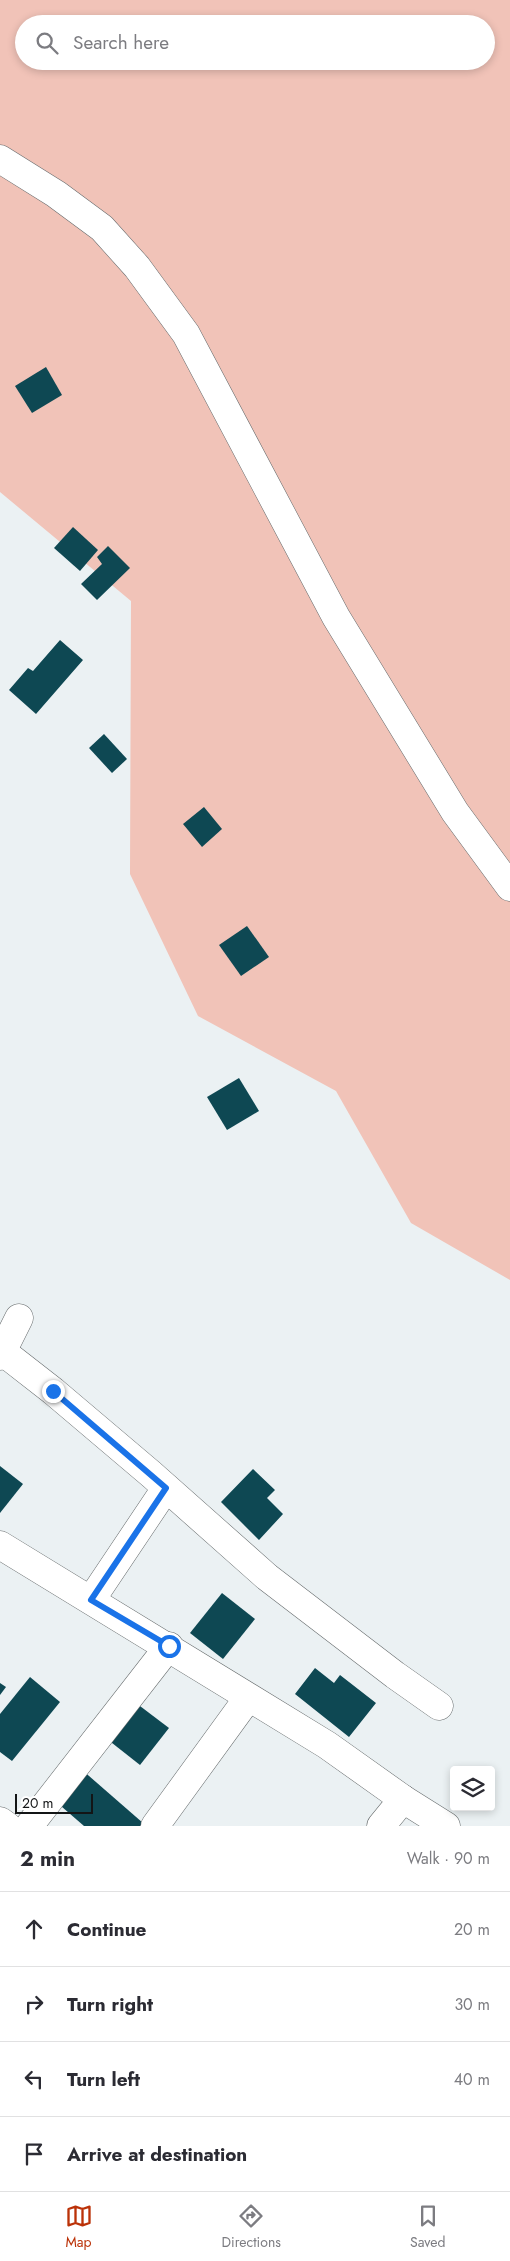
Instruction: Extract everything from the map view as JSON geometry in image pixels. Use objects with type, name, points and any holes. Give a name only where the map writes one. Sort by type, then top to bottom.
[{"type":"street","points":[[0,159],[56,194],[102,228],[137,267],[186,334],[336,617],[455,812],[510,887]]},
{"type":"street","points":[[19,1318],[1,1354],[53,1391],[267,1577],[439,1706]]},
{"type":"street","points":[[91,1600],[166,1488]]},
{"type":"street","points":[[0,1546],[169,1646],[248,1698],[327,1745],[403,1799],[446,1826]]},
{"type":"street","points":[[29,1826],[169,1646]]},
{"type":"street","points":[[155,1826],[248,1698]]},
{"type":"street","points":[[381,1826],[403,1799]]},
{"type":"street","points":[[0,1821],[6,1826]]},
{"type":"shaded area","points":[[0,0],[510,0],[510,1280],[411,1223],[336,1091],[198,1016],[130,874],[131,601],[0,492]]},
{"type":"building","points":[[46,367],[62,395],[32,413],[15,386]]},
{"type":"building","points":[[73,527],[98,550],[80,571],[54,548]]},
{"type":"building","points":[[108,546],[130,568],[97,600],[81,584],[102,564],[97,557]]},
{"type":"building","points":[[60,640],[83,660],[36,714],[9,690],[28,668],[33,671]]},
{"type":"building","points":[[104,734],[127,759],[112,773],[89,748]]},
{"type":"building","points":[[204,807],[222,829],[202,847],[183,824]]},
{"type":"building","points":[[247,926],[269,957],[241,976],[219,945]]},
{"type":"building","points":[[239,1078],[259,1111],[227,1130],[207,1097]]},
{"type":"building","points":[[0,1466],[23,1484],[0,1513]]},
{"type":"building","points":[[253,1469],[275,1490],[267,1498],[283,1514],[259,1540],[221,1502]]},
{"type":"building","points":[[222,1593],[255,1619],[223,1659],[190,1633]]},
{"type":"building","points":[[315,1668],[334,1683],[340,1675],[376,1703],[349,1737],[295,1694]]},
{"type":"building","points":[[30,1677],[60,1702],[12,1761],[0,1752],[0,1714]]},
{"type":"building","points":[[0,1683],[6,1687],[0,1695]]},
{"type":"building","points":[[136,1703],[169,1728],[140,1765],[107,1739]]},
{"type":"building","points":[[81,1769],[143,1823],[140,1826],[84,1826],[54,1800]]},
{"type":"route","points":[[53,1391],[166,1488],[91,1600],[169,1646]]}]
